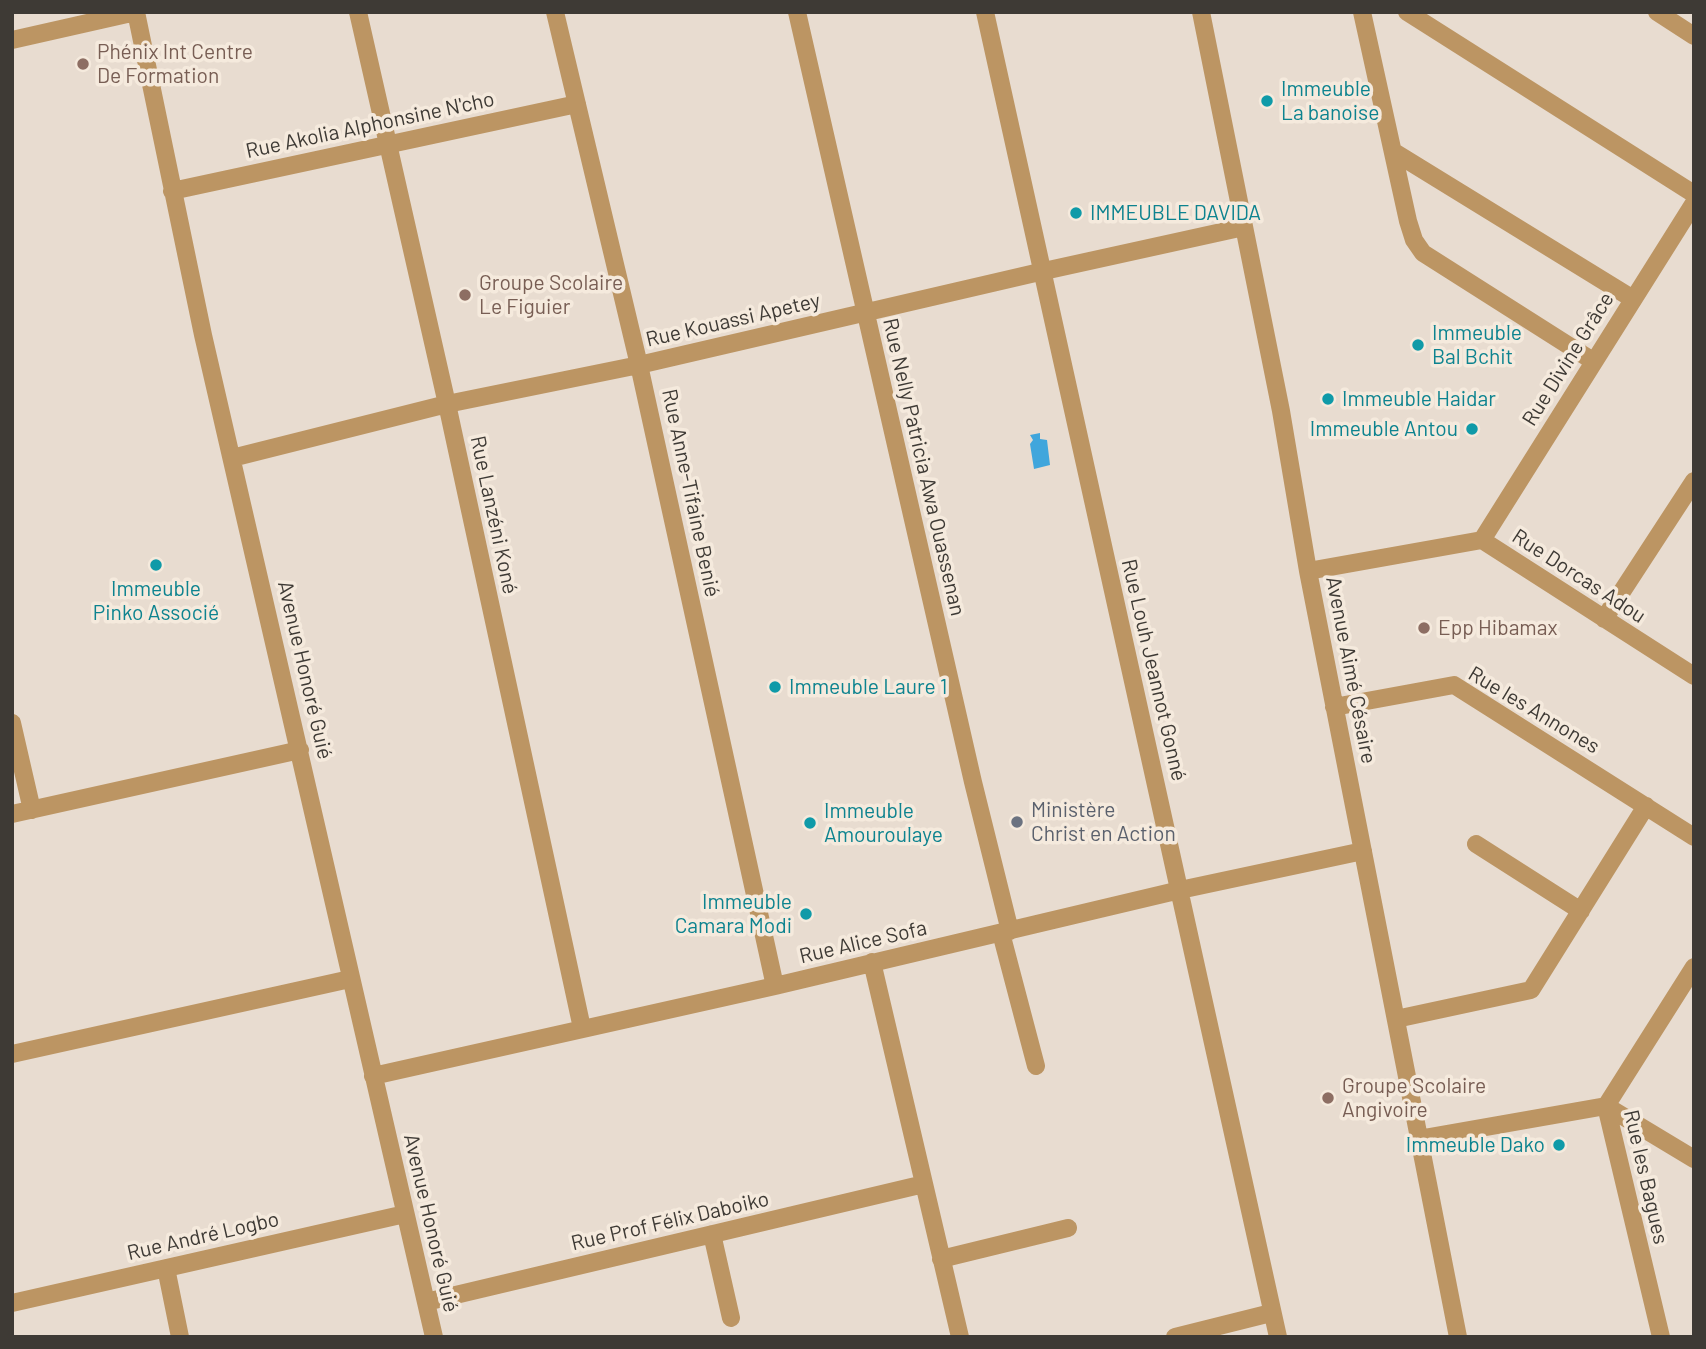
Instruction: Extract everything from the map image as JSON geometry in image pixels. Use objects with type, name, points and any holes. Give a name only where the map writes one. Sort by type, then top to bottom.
[{"type":"street","points":[[12,40],[136,12]]},
{"type":"street","name":"Avenue Honoré Guié","points":[[136,12],[172,191],[232,458],[434,1337]]},
{"type":"street","name":"Rue Lanzéni Koné","points":[[358,12],[447,404],[582,1028]]},
{"type":"street","name":"Rue Anne-Tifaine Benié","points":[[555,12],[639,365],[775,986]]},
{"type":"street","name":"Rue Nelly Patricia Awa Ouassenan","points":[[797,12],[1036,1066]]},
{"type":"street","name":"Rue Louh Jeannot Gonné","points":[[985,12],[1278,1337]]},
{"type":"street","name":"Avenue Aimé Césaire","points":[[1201,12],[1281,411],[1308,572],[1458,1337]]},
{"type":"street","points":[[1362,12],[1408,221],[1423,253],[1593,361]]},
{"type":"street","points":[[1407,12],[1694,194]]},
{"type":"street","points":[[1657,12],[1694,36]]},
{"type":"street","name":"Rue Akolia Alphonsine N'cho","points":[[172,191],[577,104]]},
{"type":"street","points":[[1394,152],[1633,299]]},
{"type":"street","name":"Rue Divine Grâce","points":[[1482,540],[1694,203]]},
{"type":"street","name":"Rue Kouassi Apetey","points":[[232,458],[447,404],[639,365],[1244,227]]},
{"type":"street","points":[[1604,619],[1691,492]]},
{"type":"street","name":"Rue Dorcas Adou","points":[[1308,572],[1482,540],[1694,676]]},
{"type":"street","name":"Rue les Annones","points":[[1334,707],[1454,685],[1694,837]]},
{"type":"street","points":[[12,723],[32,810]]},
{"type":"street","points":[[12,814],[300,750]]},
{"type":"street","points":[[1396,1019],[1531,990],[1646,806]]},
{"type":"street","points":[[1476,844],[1581,911]]},
{"type":"street","name":"Rue Alice Sofa","points":[[373,1076],[775,986],[1180,890],[1363,851]]},
{"type":"street","points":[[872,962],[960,1337]]},
{"type":"street","name":"Rue les Bagues","points":[[1661,1337],[1605,1106],[1694,967]]},
{"type":"street","points":[[12,1054],[350,979]]},
{"type":"street","points":[[1678,993],[1694,1003]]},
{"type":"street","points":[[1418,1139],[1605,1106],[1694,1159]]},
{"type":"street","name":"Rue Prof Félix Daboiko","points":[[426,1302],[924,1184]]},
{"type":"street","name":"Rue André Logbo","points":[[12,1303],[405,1214]]},
{"type":"street","points":[[941,1259],[1069,1228]]},
{"type":"street","points":[[712,1234],[731,1318]]},
{"type":"street","points":[[166,1268],[180,1337]]},
{"type":"street","points":[[1175,1337],[1271,1313]]},
{"type":"water","points":[[1040,433],[1040,439],[1047,440],[1050,465],[1034,469],[1030,444],[1033,440],[1030,435]]},
{"type":"place","name":"Phénix Int Centre De Formation","points":[[83,64]]},
{"type":"place","name":"Immeuble La banoise","points":[[1267,101]]},
{"type":"place","name":"IMMEUBLE DAVIDA","points":[[1076,213]]},
{"type":"place","name":"Groupe Scolaire Le Figuier","points":[[465,295]]},
{"type":"place","name":"Immeuble Bal Bchit","points":[[1418,345]]},
{"type":"place","name":"Immeuble Haidar","points":[[1328,399]]},
{"type":"place","name":"Immeuble Antou","points":[[1472,429]]},
{"type":"place","name":"Immeuble Pinko Associé","points":[[156,565]]},
{"type":"place","name":"Epp Hibamax","points":[[1424,628]]},
{"type":"place","name":"Immeuble Laure 1","points":[[775,687]]},
{"type":"place","name":"Ministère Christ en Action","points":[[1017,822]]},
{"type":"place","name":"Immeuble Amouroulaye","points":[[810,823]]},
{"type":"place","name":"Immeuble Camara Modi","points":[[806,914]]},
{"type":"place","name":"Groupe Scolaire Angivoire","points":[[1328,1098]]},
{"type":"place","name":"Immeuble Dako","points":[[1559,1145]]}]
